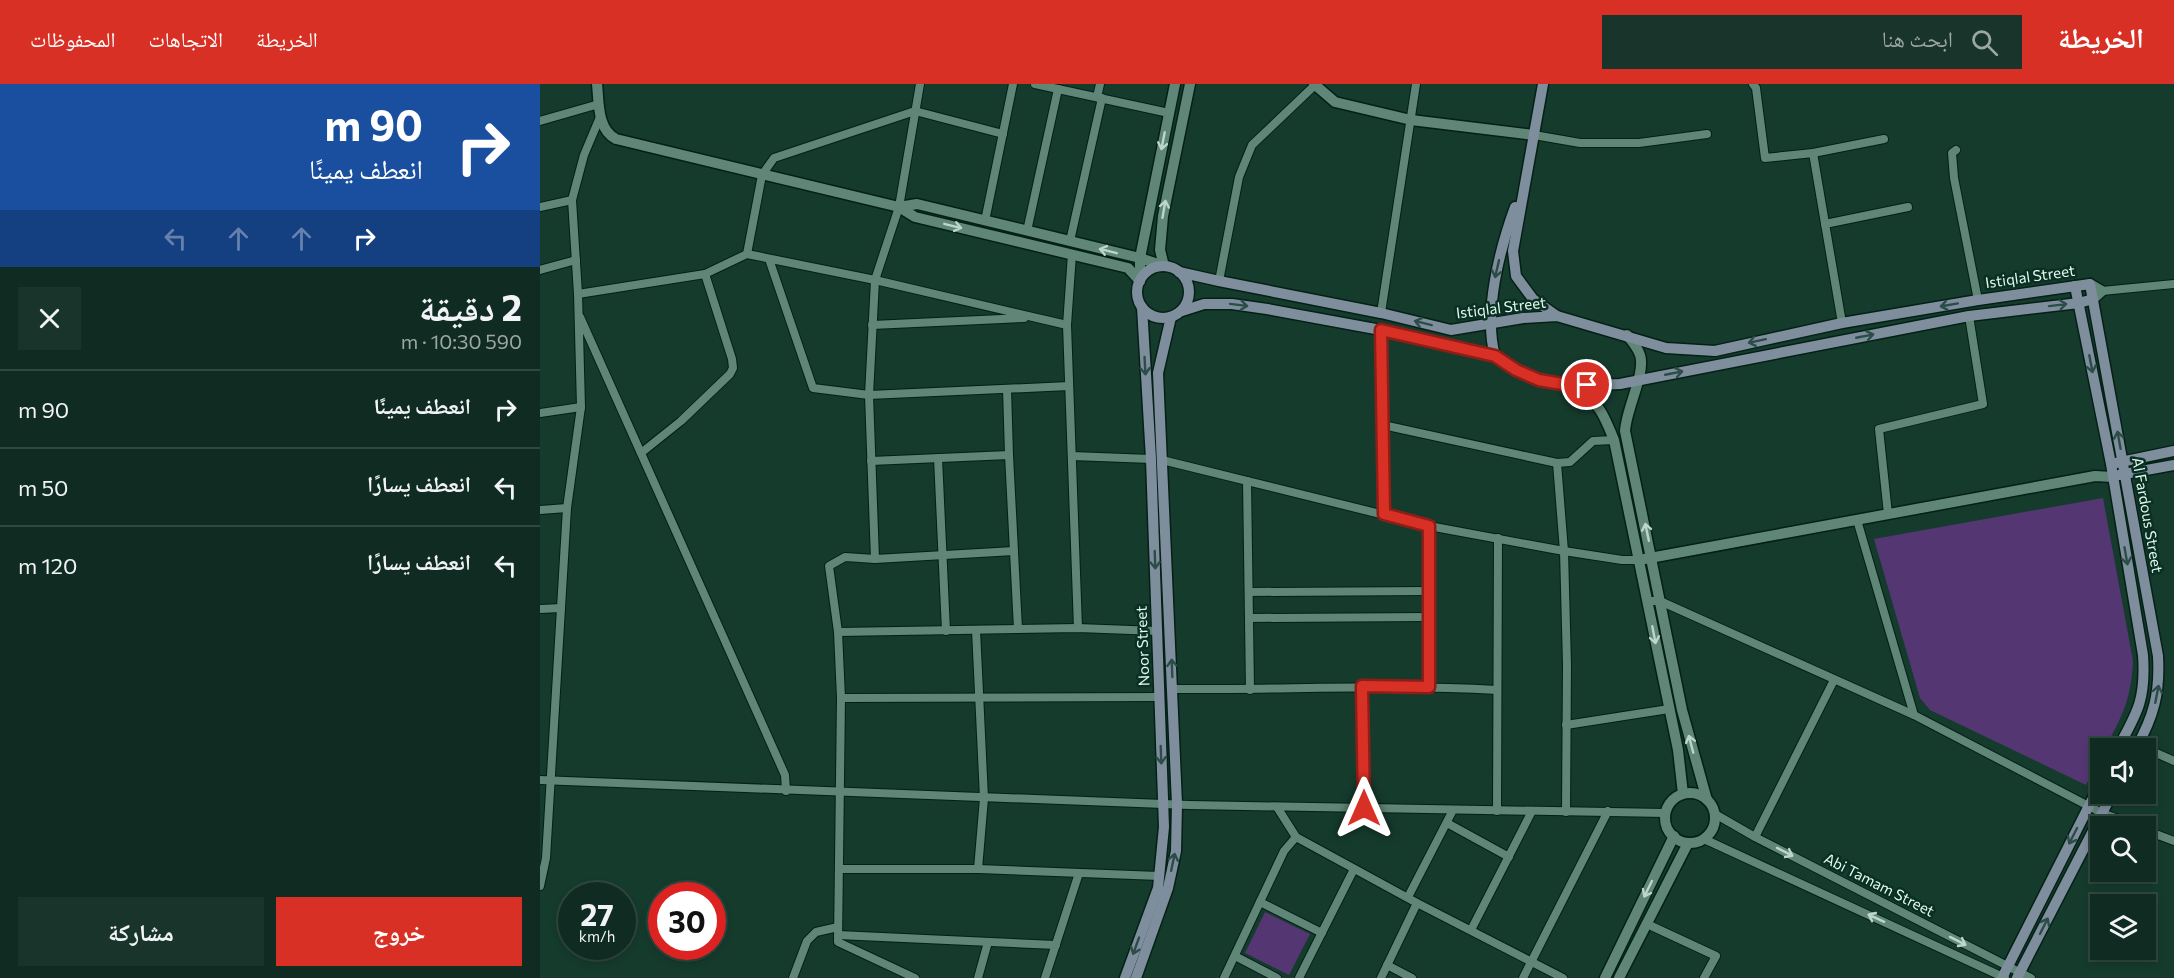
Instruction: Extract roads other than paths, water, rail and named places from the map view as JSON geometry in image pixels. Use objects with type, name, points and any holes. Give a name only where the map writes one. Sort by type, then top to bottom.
[{"type":"main road","points":[[1543,84],[1513,251],[1516,276],[1533,299],[1557,316]]},
{"type":"main road","points":[[1495,356],[1490,340],[1495,273],[1510,219],[1527,173]]},
{"type":"main road","points":[[1164,266],[1179,272],[1185,278],[1189,295],[1182,311],[1172,317],[1155,317],[1142,307],[1137,294],[1140,281],[1150,270],[1164,266]]},
{"type":"main road","name":"Istiqlal Street","points":[[1179,272],[1382,313],[1451,330],[1523,318],[1557,316],[1666,348],[1715,351],[1842,323],[2090,284]]},
{"type":"main road","name":"Al Fardous Street","points":[[2090,284],[2158,656],[2159,683],[2155,706],[2141,738]]},
{"type":"main road","name":"Al Fardous Street","points":[[2075,286],[2111,464],[2143,655],[2145,681],[2138,711],[2123,738]]},
{"type":"main road","name":"Istiqlal Street","points":[[1182,311],[1204,304],[1232,304],[1381,330],[1495,356],[1516,370],[1539,380],[1574,386],[1620,384],[1969,316],[2079,303],[2093,299]]},
{"type":"main road","name":"Noor Street","points":[[1136,978],[1168,888],[1176,851],[1177,804],[1157,459],[1142,307]]},
{"type":"main road","name":"Noor Street","points":[[1125,978],[1158,888],[1164,827],[1157,631],[1158,373],[1172,317]]},
{"type":"main road","points":[[2111,464],[2174,451]]},
{"type":"main road","points":[[2113,477],[2174,465]]},
{"type":"main road","points":[[2023,976],[2107,804]]},
{"type":"main road","points":[[2004,975],[2089,805]]},
{"type":"street","points":[[597,84],[600,117],[608,133],[616,139],[898,207],[915,217],[1128,268],[1140,281]]},
{"type":"street","points":[[875,559],[869,395],[875,280],[898,207],[920,84]]},
{"type":"street","points":[[985,221],[1013,84]]},
{"type":"street","points":[[1035,84],[1169,113]]},
{"type":"street","points":[[1070,242],[1100,84]]},
{"type":"street","points":[[1140,281],[1140,258],[1175,84]]},
{"type":"street","points":[[1164,266],[1160,250],[1163,216],[1190,84]]},
{"type":"street","points":[[1219,281],[1239,177],[1252,145],[1315,84],[1335,102],[1411,120],[1580,143],[1639,143],[1707,134]]},
{"type":"street","points":[[1382,313],[1416,84]]},
{"type":"street","points":[[1753,84],[1756,88],[1765,158],[1813,153],[1884,139]]},
{"type":"street","points":[[1027,231],[1058,89]]},
{"type":"street","points":[[540,121],[599,104]]},
{"type":"street","points":[[747,254],[762,175],[774,158],[915,111],[1003,134]]},
{"type":"street","points":[[540,886],[546,858],[567,508],[581,407],[578,294],[572,200],[584,155],[600,117]]},
{"type":"street","points":[[1956,150],[1952,153],[1954,178],[1978,300]]},
{"type":"street","points":[[1813,153],[1842,323]]},
{"type":"street","points":[[540,207],[572,200]]},
{"type":"street","points":[[898,207],[918,204],[1140,258],[1164,266]]},
{"type":"street","points":[[1825,224],[1908,207]]},
{"type":"street","points":[[578,294],[705,274],[747,254],[875,280],[1067,325]]},
{"type":"street","points":[[1072,254],[1067,325],[1078,627]]},
{"type":"street","points":[[769,259],[813,388],[869,395],[1069,386]]},
{"type":"street","points":[[540,270],[576,260]]},
{"type":"street","points":[[641,453],[681,421],[730,374],[733,368],[705,274]]},
{"type":"street","name":"Istiqlal Street","points":[[2090,284],[2102,291],[2093,299]]},
{"type":"street","points":[[2102,291],[2174,284]]},
{"type":"street","points":[[578,313],[785,775],[786,791]]},
{"type":"street","points":[[1888,514],[1879,429],[1983,404],[1969,316]]},
{"type":"street","points":[[872,325],[1034,318]]},
{"type":"street","points":[[1381,330],[1384,514]]},
{"type":"street","points":[[1627,336],[1640,354],[1642,366],[1625,420],[1625,431],[1682,711],[1707,800],[1715,814],[1711,832],[1704,839],[1689,843],[1674,836],[1668,830],[1666,813],[1670,805],[1683,794],[1692,793],[1707,800]]},
{"type":"street","points":[[1574,386],[1589,397],[1603,412],[1614,440],[1678,750],[1683,794]]},
{"type":"street","points":[[1007,389],[1018,629]]},
{"type":"street","points":[[540,413],[581,407]]},
{"type":"street","points":[[1383,425],[1557,463],[1570,462],[1593,441],[1614,440]]},
{"type":"street","points":[[871,460],[1010,455]]},
{"type":"street","points":[[1072,456],[1157,459],[1429,526],[1622,560],[1652,558],[2095,476],[2113,477]]},
{"type":"street","points":[[938,458],[946,631]]},
{"type":"street","points":[[1557,463],[1564,551],[1568,665],[1566,812]]},
{"type":"street","points":[[2095,476],[2111,464]]},
{"type":"street","points":[[1247,481],[1250,690]]},
{"type":"street","points":[[540,510],[567,508]]},
{"type":"street","points":[[1857,520],[1914,715]]},
{"type":"street","points":[[1429,526],[1429,687]]},
{"type":"street","points":[[1497,811],[1498,538]]},
{"type":"street","points":[[915,978],[838,942],[841,698],[838,632],[829,566],[845,558],[875,559],[1014,551]]},
{"type":"street","points":[[1248,592],[1428,591]]},
{"type":"street","points":[[1647,601],[1660,601],[1914,715],[2110,816]]},
{"type":"street","points":[[540,609],[561,608]]},
{"type":"street","points":[[1249,618],[1429,617]]},
{"type":"street","points":[[838,632],[1078,627],[1157,631]]},
{"type":"street","points":[[976,630],[984,798],[978,869]]},
{"type":"street","points":[[1755,837],[1834,680]]},
{"type":"street","points":[[1172,689],[1250,690],[1362,686],[1497,690]]},
{"type":"street","points":[[1362,686],[1364,808]]},
{"type":"street","points":[[841,698],[1159,696]]},
{"type":"street","points":[[1566,725],[1669,709]]},
{"type":"street","points":[[2156,754],[2174,761]]},
{"type":"street","points":[[540,780],[1163,804],[1666,813]]},
{"type":"street","points":[[1277,807],[1296,837],[1417,903],[1563,978]]},
{"type":"street","points":[[1408,897],[1453,810]]},
{"type":"street","points":[[1471,930],[1532,811]]},
{"type":"street","points":[[1523,978],[1608,811]]},
{"type":"street","name":"Abi Tamam Street","points":[[1715,814],[2004,975]]},
{"type":"street","points":[[1447,823],[1509,857]]},
{"type":"street","points":[[2156,834],[2174,841]]},
{"type":"street","points":[[1605,978],[1674,836]]},
{"type":"street","points":[[1224,978],[1284,851],[1296,837]]},
{"type":"street","name":"Abi Tamam Street","points":[[1704,839],[2004,975],[2023,976]]},
{"type":"street","points":[[1619,978],[1689,843]]},
{"type":"street","points":[[839,869],[978,869],[1159,876]]},
{"type":"street","points":[[1299,978],[1354,869]]},
{"type":"street","points":[[1045,978],[1079,873]]},
{"type":"street","points":[[1260,902],[1322,933]]},
{"type":"street","points":[[1380,978],[1417,903]]},
{"type":"street","points":[[1647,924],[1716,956],[1704,978]]},
{"type":"street","points":[[793,978],[807,941],[816,932],[838,931],[1056,945]]},
{"type":"street","points":[[978,978],[988,942]]},
{"type":"street","points":[[1234,956],[1276,978]]},
{"type":"street","points":[[1387,965],[1412,978]]}]
